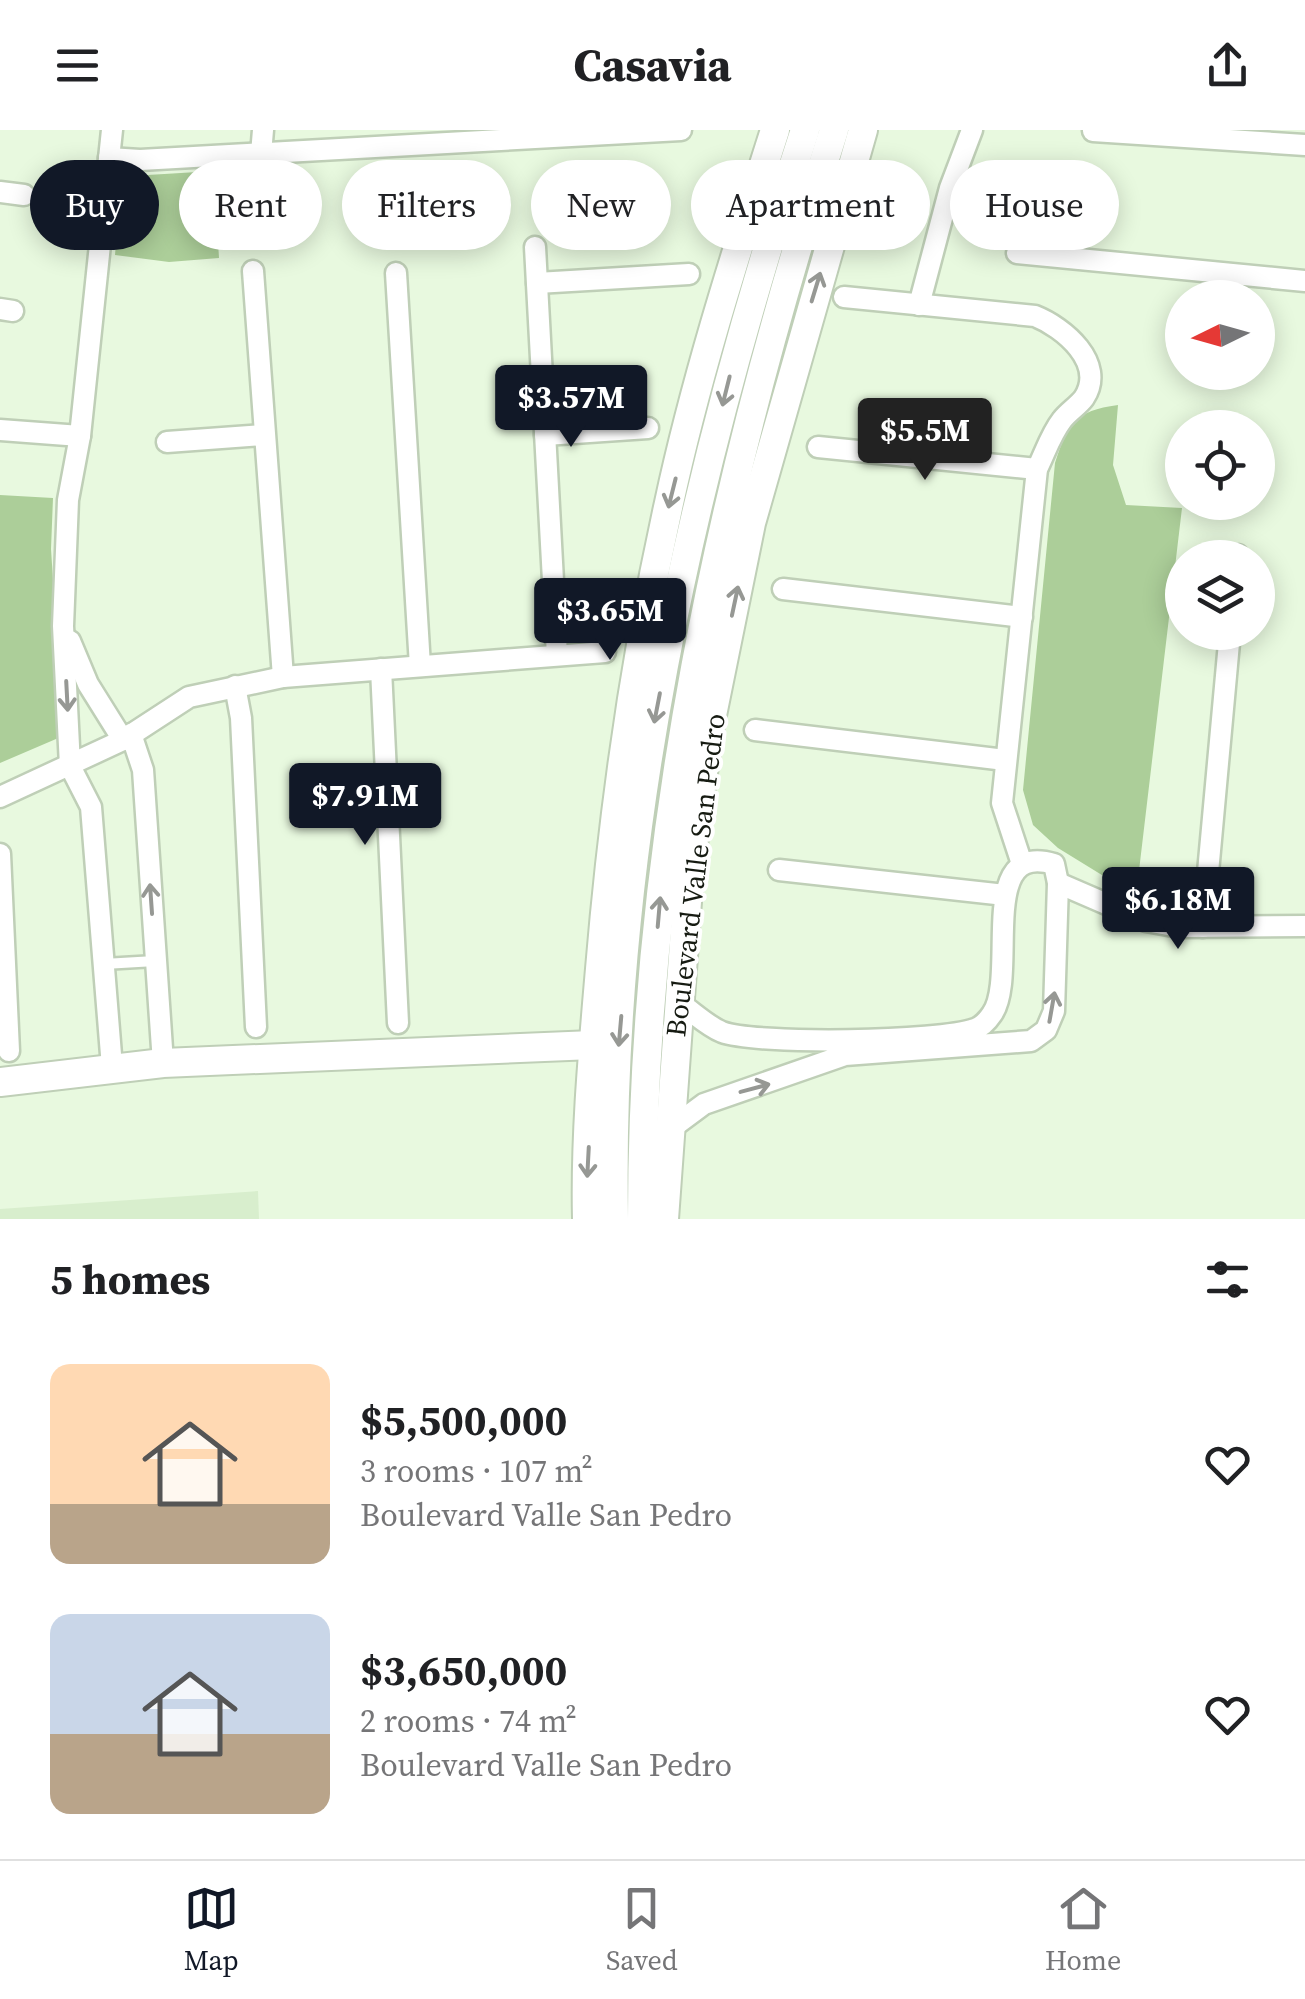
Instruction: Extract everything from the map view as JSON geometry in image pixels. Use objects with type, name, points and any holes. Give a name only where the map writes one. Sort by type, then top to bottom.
[{"type":"main road","points":[[587,1219],[594,1045],[623,759],[669,502],[726,286],[775,130]]},
{"type":"main road","name":"Boulevard Valle San Pedro","points":[[614,1219],[619,1046],[634,868],[654,726],[696,508],[752,292],[805,130]]},
{"type":"main road","name":"Boulevard Valle San Pedro","points":[[642,1219],[647,1046],[662,872],[682,728],[728,499],[779,298],[834,130]]},
{"type":"main road","name":"Boulevard Valle San Pedro","points":[[664,1219],[688,874],[708,730],[747,542],[863,130]]},
{"type":"main road","points":[[0,1082],[163,1062],[594,1045]]},
{"type":"street","points":[[112,130],[80,436],[68,500],[63,626],[70,766],[91,807],[112,1067]]},
{"type":"street","points":[[261,154],[263,130]]},
{"type":"street","points":[[109,158],[261,154],[410,138],[681,130]]},
{"type":"street","points":[[918,305],[950,188],[972,130]]},
{"type":"street","points":[[1093,131],[1305,145]]},
{"type":"street","points":[[0,192],[24,195]]},
{"type":"street","points":[[535,250],[557,656]]},
{"type":"street","points":[[1016,254],[1305,281]]},
{"type":"street","points":[[253,272],[284,677]]},
{"type":"street","points":[[396,274],[420,666]]},
{"type":"street","points":[[537,284],[689,274]]},
{"type":"street","points":[[844,297],[1034,316],[1073,338],[1089,368],[1084,397],[1060,422],[1037,469],[1002,804],[1022,864]]},
{"type":"street","points":[[545,435],[648,428]]},
{"type":"street","points":[[0,430],[80,436]]},
{"type":"street","points":[[167,442],[264,435]]},
{"type":"street","points":[[818,447],[1037,469]]},
{"type":"street","points":[[783,589],[1022,617]]},
{"type":"street","points":[[63,626],[88,684],[127,737],[143,770],[163,1062]]},
{"type":"street","points":[[1203,927],[1228,650]]},
{"type":"street","points":[[0,797],[127,737],[188,697],[284,677],[606,652]]},
{"type":"street","points":[[382,669],[398,1024]]},
{"type":"street","points":[[235,686],[241,718],[256,1027]]},
{"type":"street","points":[[755,730],[1005,760]]},
{"type":"street","points":[[0,854],[9,1052]]},
{"type":"street","points":[[669,1130],[704,1104],[846,1055],[1031,1041],[1046,1030],[1054,1012],[1058,883],[1054,864],[1041,860],[1022,864],[1010,873],[1005,895],[1002,986],[994,1012],[978,1028],[940,1035],[772,1038],[724,1033],[678,1002]]},
{"type":"street","points":[[778,870],[1005,895]]},
{"type":"street","points":[[1058,883],[1146,921],[1203,927],[1305,926]]},
{"type":"lane","points":[[104,964],[155,961]]},
{"type":"shaded area","points":[[179,173],[179,250],[219,250],[219,258],[169,262],[115,255],[115,250],[159,250],[159,174]]},
{"type":"shaded area","points":[[1118,405],[1113,465],[1126,505],[1165,507],[1165,520],[1181,520],[1178,540],[1165,540],[1165,650],[1136,896],[1058,848],[1033,825],[1023,790],[1055,463],[1075,422]]},
{"type":"shaded area","points":[[0,495],[53,498],[51,549],[63,736],[0,763]]},
{"type":"shaded area","points":[[258,1191],[259,1219],[0,1219],[0,1209]]}]
